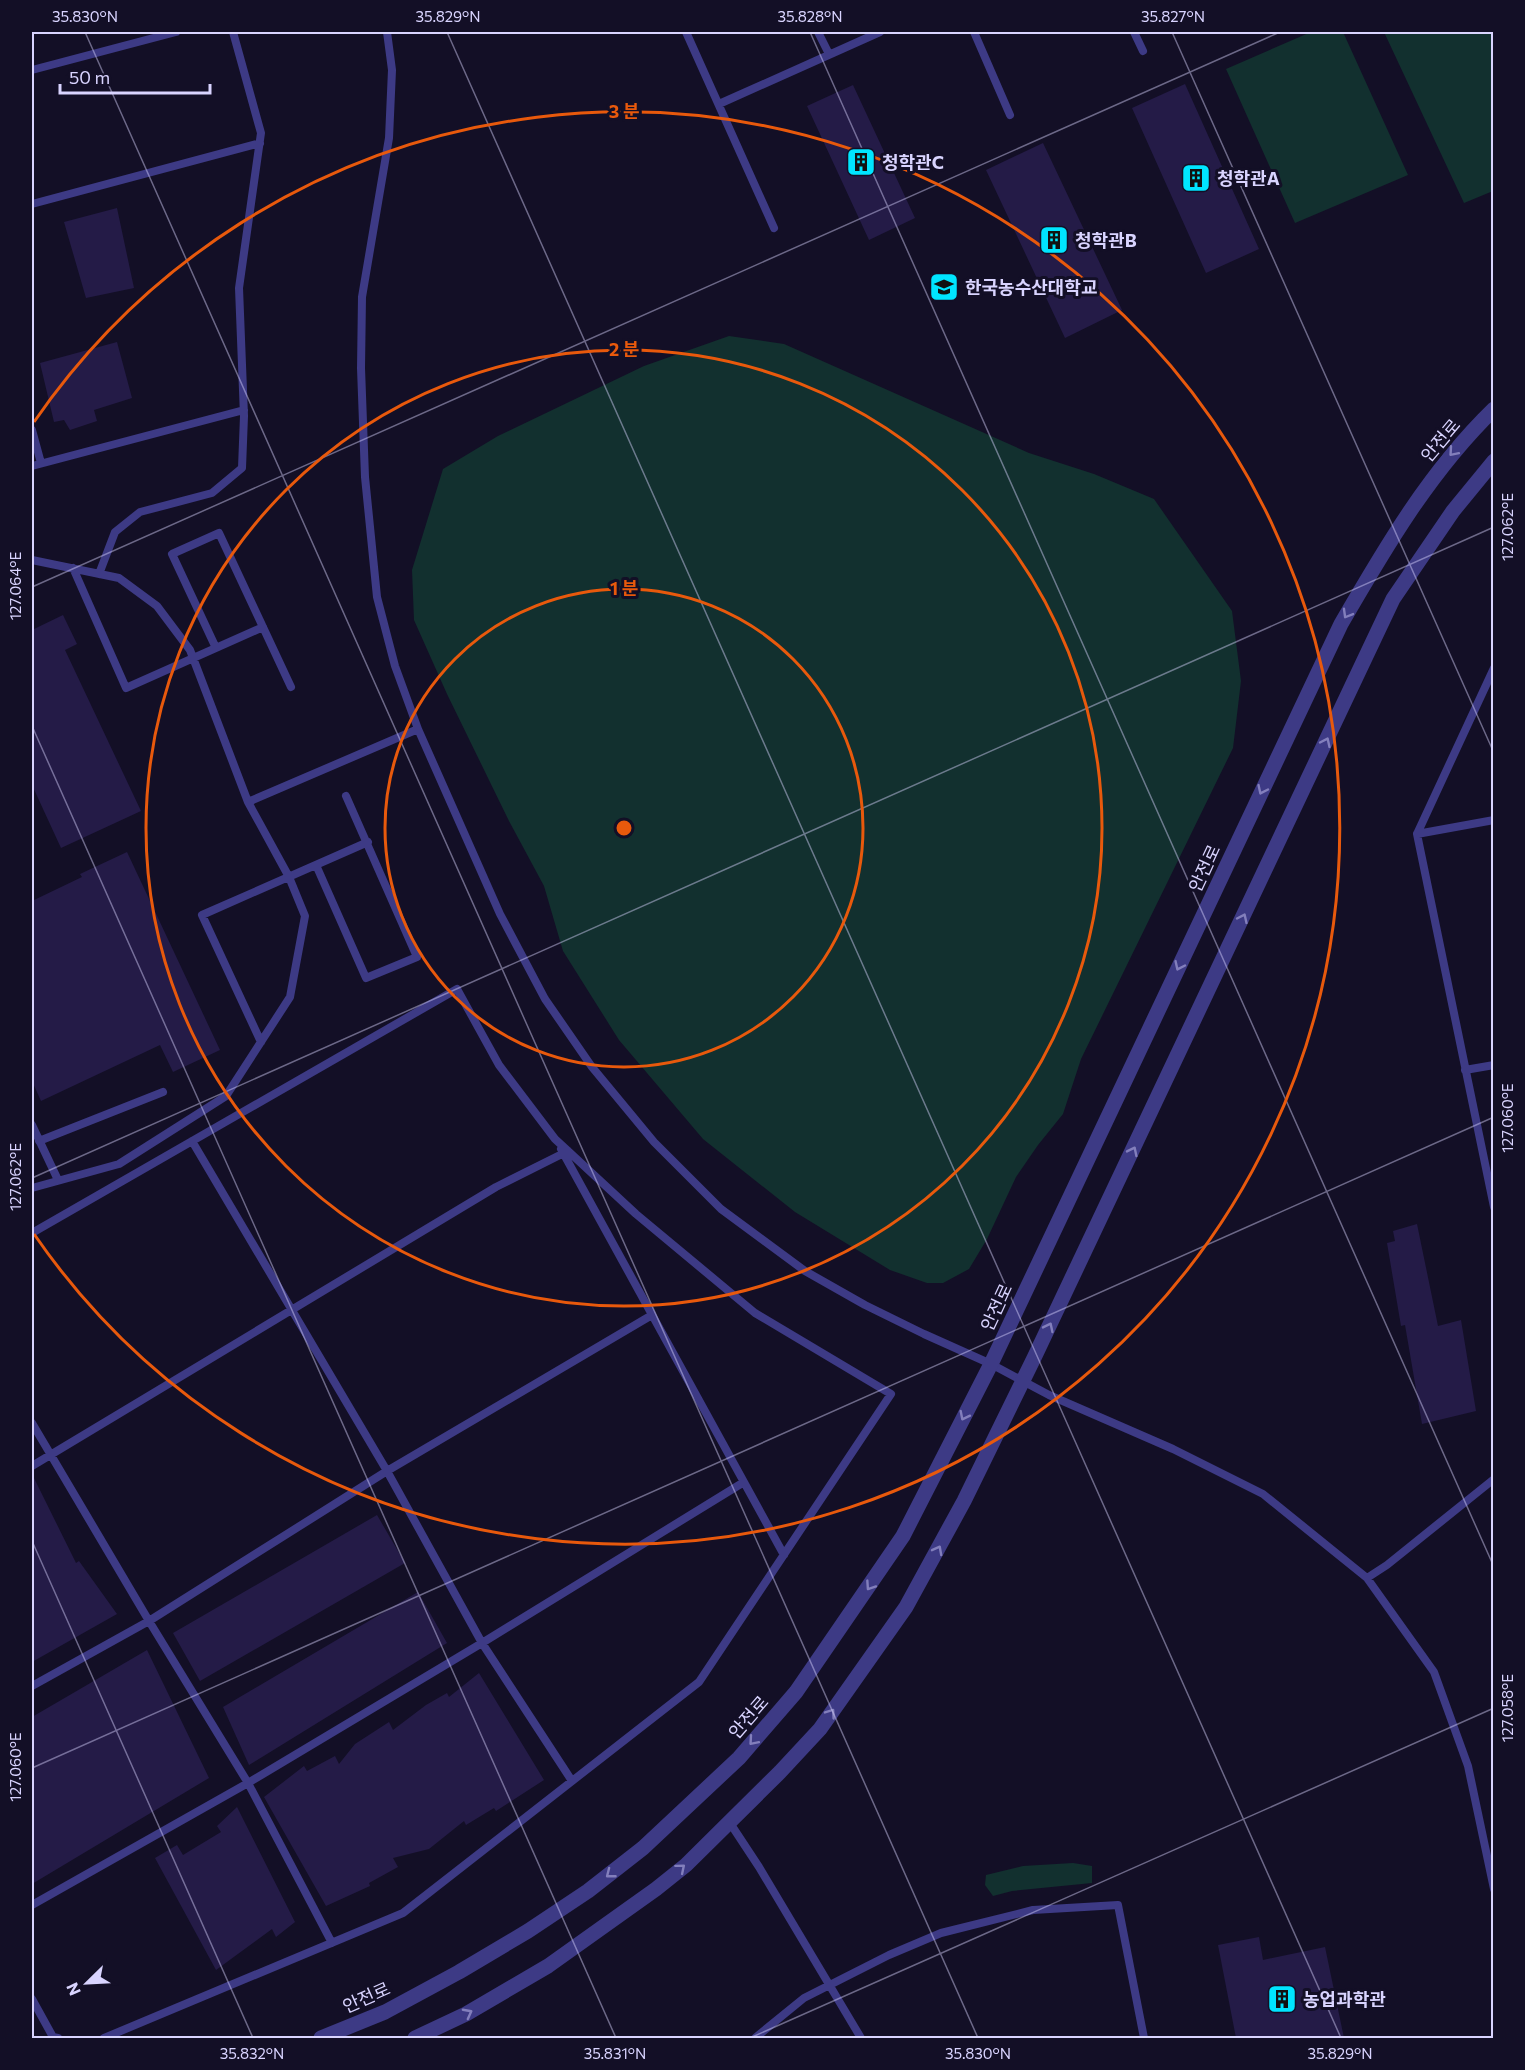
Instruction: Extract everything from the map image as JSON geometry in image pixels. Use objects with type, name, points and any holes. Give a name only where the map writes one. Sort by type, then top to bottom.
[{"type":"street","name":"안전로","points":[[321,2038],[385,2012],[459,1972],[528,1931],[588,1891],[643,1848],[739,1758],[796,1692],[903,1536],[992,1364],[1341,624],[1389,541],[1448,457],[1494,409]]},
{"type":"street","points":[[416,2038],[466,2014],[548,1966],[686,1865],[820,1729],[906,1607],[964,1501],[1024,1380],[1394,599],[1454,511],[1494,461]]},
{"type":"lane","points":[[32,70],[176,32]]},
{"type":"lane","points":[[99,574],[115,532],[140,512],[212,493],[242,468],[244,410],[239,288],[261,133],[233,32]]},
{"type":"lane","points":[[387,32],[393,70],[389,138],[363,297],[361,368],[365,466],[377,597],[395,666],[418,729],[500,914],[545,999],[592,1067],[654,1142],[721,1209],[805,1271],[865,1305],[992,1364],[1049,1395],[1173,1449],[1263,1494],[1367,1578],[1434,1672],[1468,1766],[1494,1889]]},
{"type":"lane","points":[[686,32],[774,228]]},
{"type":"lane","points":[[818,32],[829,54]]},
{"type":"lane","points":[[719,104],[880,32]]},
{"type":"lane","points":[[974,32],[1010,115]]},
{"type":"lane","points":[[1134,32],[1143,51]]},
{"type":"lane","points":[[32,204],[260,143]]},
{"type":"lane","points":[[32,466],[244,410]]},
{"type":"lane","points":[[32,429],[40,463]]},
{"type":"lane","points":[[216,648],[172,554],[219,533],[291,687]]},
{"type":"lane","points":[[32,560],[119,578],[157,606],[193,658],[248,802],[289,877],[305,915],[290,997],[226,1096],[119,1164],[32,1188]]},
{"type":"lane","points":[[73,568],[126,688],[263,627]]},
{"type":"lane","points":[[1494,668],[1417,834],[1494,1208]]},
{"type":"lane","points":[[248,802],[418,729]]},
{"type":"lane","points":[[316,865],[366,978],[417,957],[346,796]]},
{"type":"lane","points":[[1417,834],[1494,820]]},
{"type":"lane","points":[[261,1042],[202,915],[368,842]]},
{"type":"lane","points":[[32,1233],[458,988],[499,1065],[566,1152],[636,1214],[756,1313],[891,1395],[699,1683],[403,1912],[104,2038]]},
{"type":"lane","points":[[1465,1070],[1494,1065]]},
{"type":"lane","points":[[39,1141],[163,1092]]},
{"type":"lane","points":[[32,1125],[58,1180]]},
{"type":"lane","points":[[192,1141],[387,1471],[482,1644],[572,1781]]},
{"type":"lane","points":[[32,1466],[496,1187],[566,1152]]},
{"type":"lane","points":[[566,1152],[652,1315],[784,1555]]},
{"type":"lane","points":[[32,1686],[149,1622],[387,1471],[652,1315]]},
{"type":"lane","points":[[32,1423],[248,1784],[332,1943]]},
{"type":"lane","points":[[1367,1578],[1388,1565],[1494,1479]]},
{"type":"lane","points":[[32,1905],[248,1784],[482,1644],[744,1482]]},
{"type":"lane","points":[[730,1822],[830,1983],[861,2038]]},
{"type":"lane","points":[[755,2038],[804,1998],[830,1983],[941,1933],[1033,1910],[1118,1905],[1144,2038]]},
{"type":"lane","points":[[32,1999],[53,2037],[58,2038]]},
{"type":"green space","points":[[1311,32],[1343,32],[1408,175],[1295,223],[1226,69]]},
{"type":"green space","points":[[1384,32],[1493,32],[1493,191],[1464,203]]},
{"type":"green space","points":[[729,336],[784,344],[1029,453],[1094,474],[1154,499],[1232,611],[1241,681],[1233,748],[1081,1059],[1063,1114],[1016,1177],[987,1239],[969,1269],[943,1283],[927,1283],[890,1270],[795,1212],[703,1139],[619,1040],[563,951],[544,886],[509,821],[414,620],[412,570],[443,469],[498,436],[644,366]]},
{"type":"green space","points":[[1073,1863],[1092,1866],[1092,1883],[1012,1891],[993,1896],[985,1885],[986,1875],[1023,1866]]},
{"type":"building","name":"청학관A","points":[[1185,84],[1259,249],[1206,273],[1132,108]]},
{"type":"building","name":"청학관C","points":[[853,85],[915,218],[869,240],[807,106]]},
{"type":"building","name":"청학관B","points":[[1043,143],[1122,310],[1065,338],[986,170]]},
{"type":"building","points":[[117,208],[134,288],[86,298],[64,222]]},
{"type":"building","points":[[117,342],[132,398],[94,410],[97,421],[70,430],[64,420],[54,422],[40,363]]},
{"type":"building","points":[[63,615],[77,644],[65,650],[141,811],[61,848],[32,785],[32,630]]},
{"type":"building","points":[[127,852],[220,1050],[173,1072],[160,1045],[41,1101],[32,1081],[32,901],[82,877],[80,874]]},
{"type":"building","points":[[1417,1224],[1438,1326],[1461,1320],[1476,1411],[1422,1424],[1405,1325],[1401,1326],[1387,1243],[1395,1241],[1393,1231]]},
{"type":"building","points":[[32,1474],[76,1563],[79,1561],[117,1614],[32,1662]]},
{"type":"building","points":[[377,1515],[405,1563],[200,1681],[173,1633]]},
{"type":"building","points":[[418,1592],[447,1643],[249,1765],[223,1707]]},
{"type":"building","points":[[147,1650],[209,1778],[32,1884],[32,1717]]},
{"type":"building","points":[[479,1673],[544,1780],[496,1811],[494,1808],[466,1825],[464,1821],[429,1849],[393,1858],[398,1867],[369,1883],[370,1886],[326,1906],[264,1797],[304,1766],[307,1771],[335,1756],[339,1764],[355,1744],[389,1722],[393,1730],[426,1705],[447,1693],[449,1697]]},
{"type":"building","points":[[237,1807],[295,1922],[276,1937],[272,1929],[216,1970],[155,1858],[177,1845],[183,1855],[221,1832],[217,1826]]},
{"type":"building","name":"농업과학관","points":[[1259,1937],[1263,1960],[1325,1947],[1344,2038],[1236,2038],[1218,1945]]},
{"type":"place","name":"청학관C","points":[[861,162]]},
{"type":"place","name":"청학관A","points":[[1196,178]]},
{"type":"place","name":"청학관B","points":[[1054,240]]},
{"type":"place","name":"한국농수산대학교","points":[[944,287]]},
{"type":"place","name":"농업과학관","points":[[1282,1999]]}]
